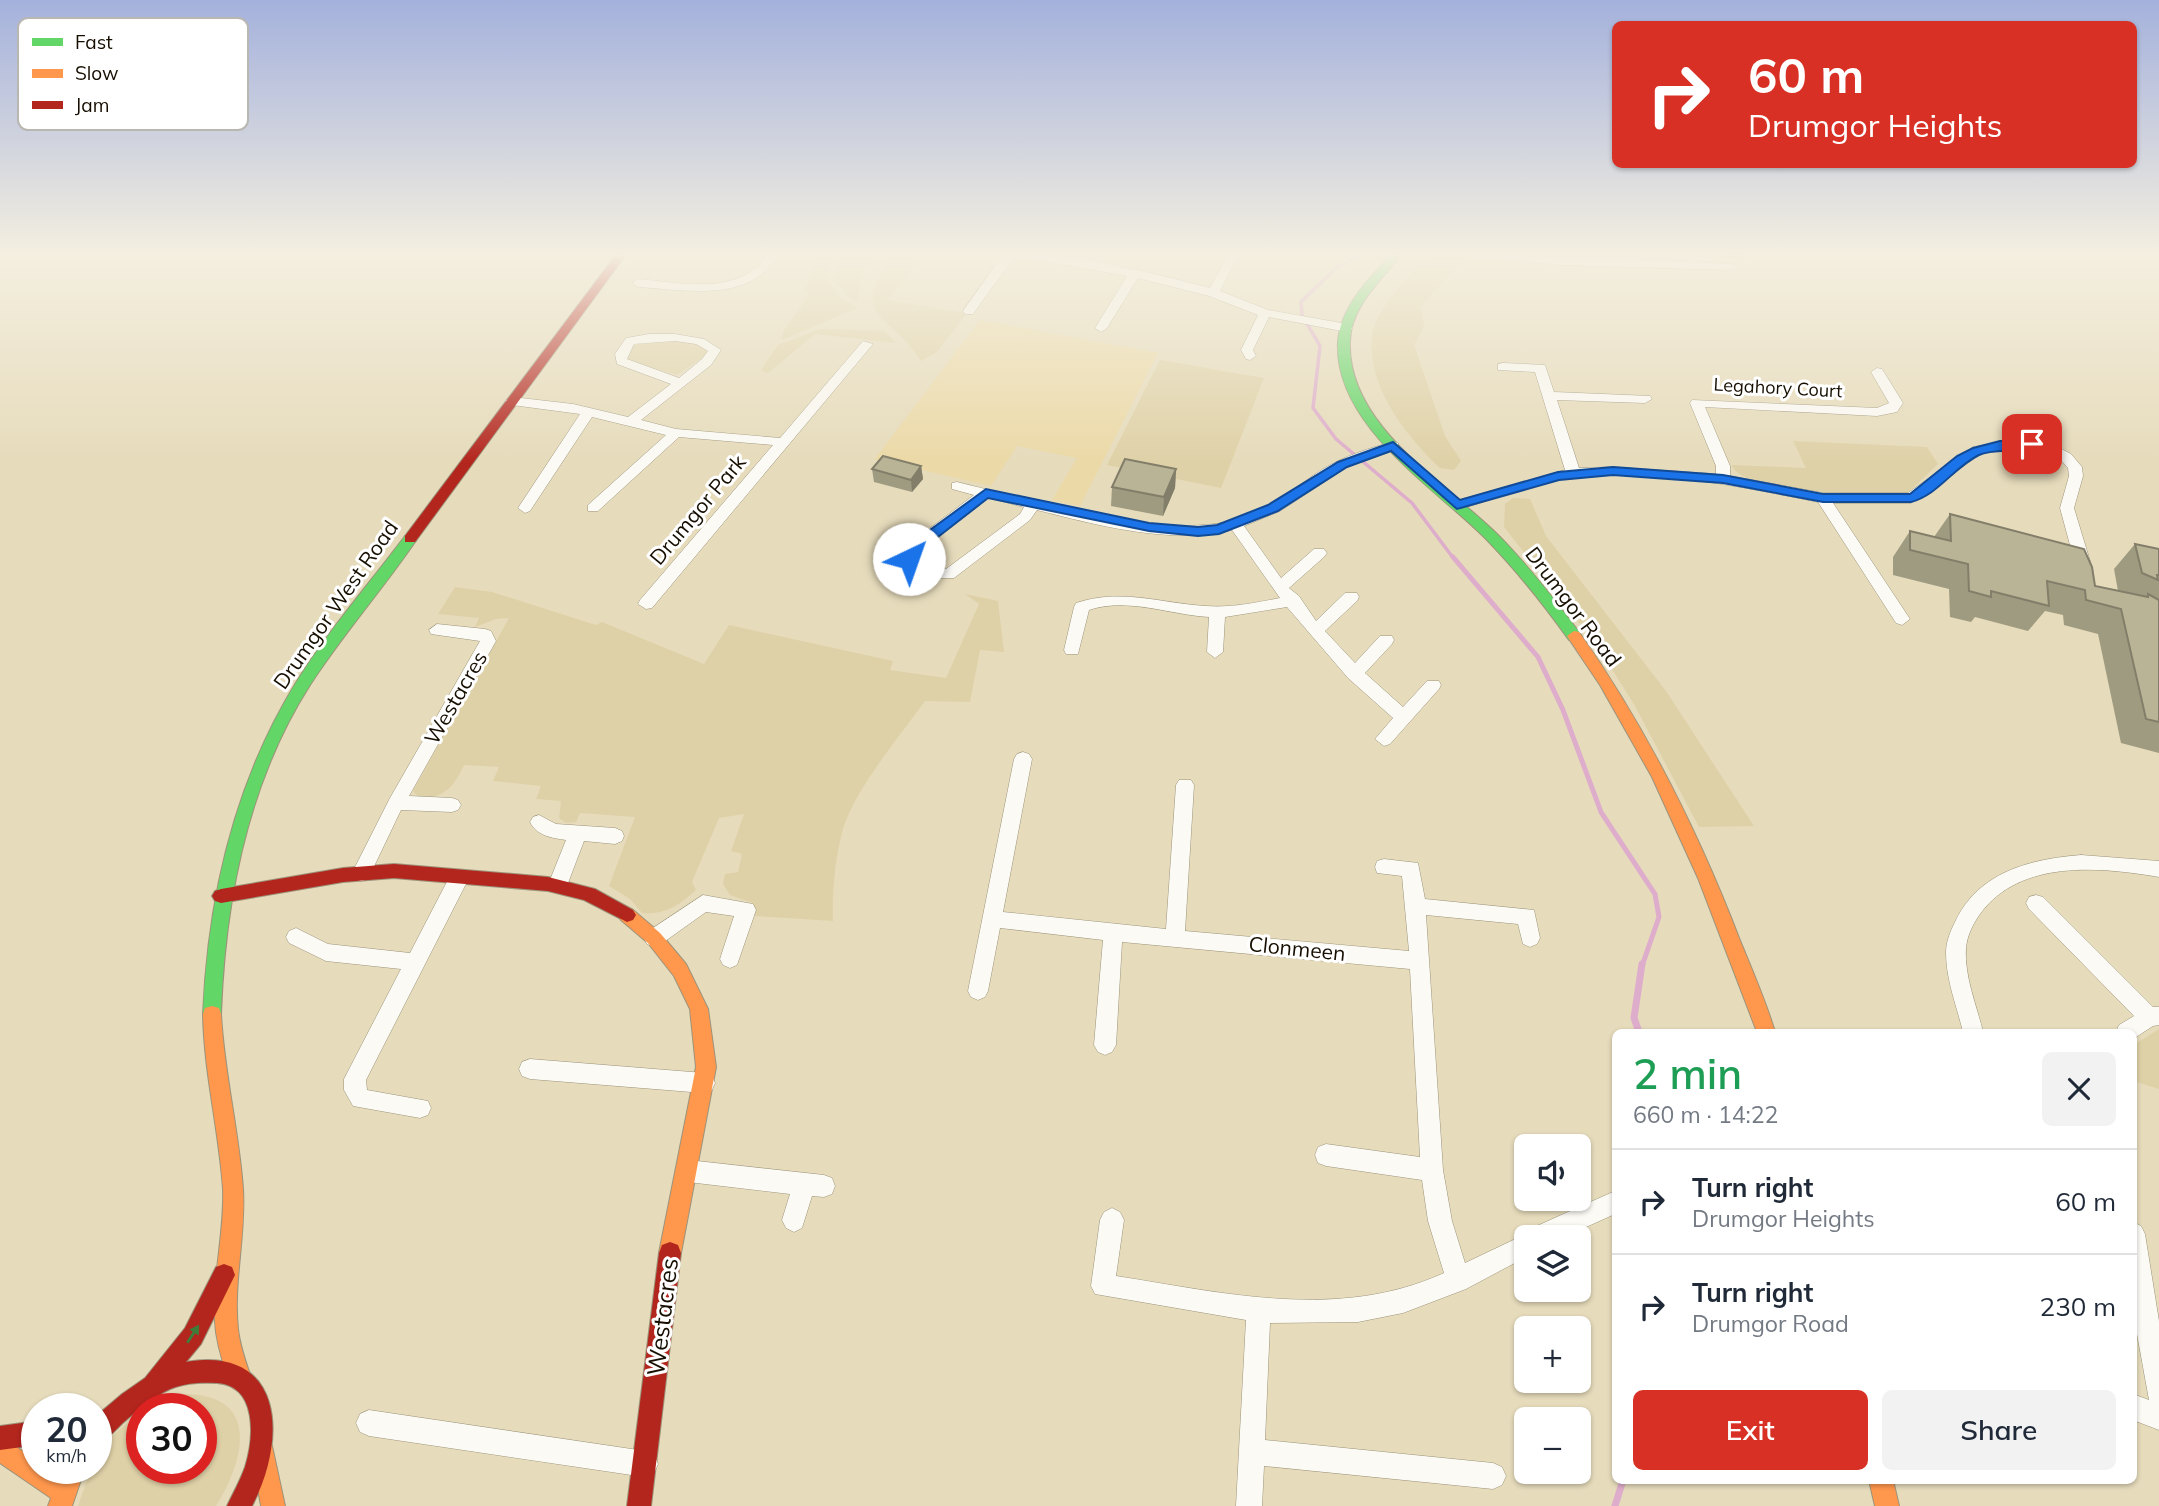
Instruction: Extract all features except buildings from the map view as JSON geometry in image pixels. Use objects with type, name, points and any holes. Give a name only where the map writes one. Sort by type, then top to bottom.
[{"type":"street","name":"Drumgor West Road","points":[[263,1453],[265,1422],[258,1397],[241,1380],[227,1343],[234,1212],[212,1024],[213,976],[221,896],[251,792],[276,733],[302,685],[571,322]]},
{"type":"street","points":[[1250,356],[1247,350],[1260,322]]},
{"type":"street","points":[[1313,322],[1348,328]]},
{"type":"street","name":"Drumgor Road","points":[[1351,322],[1344,354],[1350,377],[1374,424],[1393,446],[1457,505],[1531,581],[1570,632],[1611,695],[1696,854],[1765,1029]]},
{"type":"street","points":[[632,421],[713,355],[715,350],[711,344],[697,340],[643,337],[630,341],[621,354],[621,361],[627,366],[679,382]]},
{"type":"street","name":"Drumgor Park","points":[[646,604],[867,344]]},
{"type":"street","points":[[1503,367],[1540,369],[1573,473]]},
{"type":"street","name":"Legahory Court","points":[[1723,479],[1723,466],[1698,403],[1877,412],[1892,409],[1896,403],[1877,372]]},
{"type":"street","points":[[1548,396],[1644,400]]},
{"type":"street","name":"Drumgor Park","points":[[512,401],[589,411],[676,433],[782,442]]},
{"type":"street","points":[[525,508],[589,411]]},
{"type":"street","points":[[593,508],[676,433]]},
{"type":"street","points":[[1457,505],[1573,473],[1645,471],[1723,479],[1823,498],[1911,498],[1919,496],[1962,459],[1978,450],[2012,444],[2049,448],[2066,457],[2074,467],[2076,476],[2067,508],[2090,585]]},
{"type":"street","points":[[957,486],[1034,504],[1174,530],[1198,531],[1236,525],[1273,508],[1342,464],[1393,446]]},
{"type":"street","points":[[986,493],[909,552],[909,559],[936,574],[949,574],[1024,517],[1034,504]]},
{"type":"street","points":[[1823,498],[1902,618]]},
{"type":"street","points":[[1236,525],[1282,587],[1354,674],[1404,717]]},
{"type":"street","points":[[1282,587],[1320,553]]},
{"type":"street","points":[[1317,629],[1351,597]]},
{"type":"street","points":[[1072,649],[1082,607],[1100,600],[1217,612],[1293,600]]},
{"type":"street","points":[[1215,652],[1217,612]]},
{"type":"street","name":"Westacres","points":[[361,873],[396,803],[488,642],[485,635],[437,630]]},
{"type":"street","points":[[1354,674],[1386,640]]},
{"type":"street","points":[[1384,739],[1433,685]]},
{"type":"street","points":[[978,991],[995,919],[1023,759]]},
{"type":"street","points":[[1175,938],[1185,785]]},
{"type":"street","points":[[396,803],[453,805]]},
{"type":"street","points":[[538,822],[552,831],[615,836]]},
{"type":"street","points":[[558,885],[579,833]]},
{"type":"street","points":[[1972,1029],[1956,953],[1960,932],[1983,895],[2022,873],[2051,866],[2125,863],[2159,869]]},
{"type":"street","points":[[1384,867],[1410,869],[1416,906],[1432,1170],[1440,1221],[1458,1281]]},
{"type":"street","name":"Westacres","points":[[221,896],[361,873],[421,871],[459,878],[512,878],[558,885],[604,900],[625,913],[654,938],[680,970],[699,1009],[706,1068],[688,1171],[665,1277],[639,1506]]},
{"type":"street","points":[[420,1108],[361,1099],[355,1090],[355,1079],[459,878]]},
{"type":"street","points":[[654,938],[703,903],[746,910],[730,959]]},
{"type":"street","points":[[2036,903],[2154,1017],[2132,1029]]},
{"type":"street","points":[[1416,906],[1527,916],[1530,938]]},
{"type":"street","name":"Clonmeen","points":[[995,919],[1114,933],[1419,961]]},
{"type":"street","points":[[1105,1045],[1114,933]]},
{"type":"street","points":[[296,937],[326,952],[416,962]]},
{"type":"street","points":[[530,1069],[704,1083]]},
{"type":"street","points":[[1326,1155],[1432,1170]]},
{"type":"street","points":[[688,1171],[814,1185],[794,1220]]},
{"type":"street","points":[[1564,1225],[1612,1203]]},
{"type":"street","points":[[1112,1220],[1102,1286],[1300,1313],[1360,1310],[1414,1297],[1458,1281],[1514,1251]]},
{"type":"street","name":"Drumgor West Road","points":[[150,1387],[172,1363],[199,1325],[222,1285],[232,1248]]},
{"type":"street","points":[[2137,1258],[2158,1381]]},
{"type":"street","points":[[1249,1506],[1259,1309]]},
{"type":"street","points":[[141,1393],[176,1376],[201,1371],[223,1372],[241,1380]]},
{"type":"street","points":[[112,1418],[126,1405]]},
{"type":"street","points":[[2137,1409],[2159,1417]]},
{"type":"street","points":[[369,1423],[645,1464]]},
{"type":"street","points":[[0,1438],[21,1435]]},
{"type":"street","points":[[0,1449],[61,1499]]},
{"type":"street","points":[[1251,1452],[1493,1476]]},
{"type":"street","points":[[239,1506],[252,1486],[263,1453]]},
{"type":"street","points":[[263,1453],[273,1506]]},
{"type":"street","points":[[1882,1484],[1887,1506]]},
{"type":"shaded area","points":[[790,322],[824,322],[782,340],[783,332]]},
{"type":"shaded area","points":[[885,322],[960,322],[937,352],[921,361]]},
{"type":"shaded area","points":[[978,322],[992,322],[1158,353],[1080,506],[1052,500],[1077,458],[1017,446],[991,486],[875,459]]},
{"type":"shaded area","points":[[1376,322],[1423,322],[1414,345],[1445,436],[1461,461],[1454,470],[1440,468],[1414,441],[1391,409],[1376,374],[1372,356],[1373,330]]},
{"type":"shaded area","points":[[820,329],[884,331],[896,343],[815,334],[768,373],[761,370],[778,345]]},
{"type":"shaded area","points":[[645,340],[694,343],[708,351],[677,375],[628,360],[625,355],[630,347]]},
{"type":"shaded area","points":[[1160,360],[1264,378],[1221,488],[1107,465]]},
{"type":"shaded area","points":[[1793,441],[1927,447],[1938,464],[1908,493],[1892,494],[1784,488],[1741,475],[1732,465],[1806,468]]},
{"type":"shaded area","points":[[1513,498],[1530,499],[1546,536],[1666,691],[1754,826],[1699,827],[1635,706],[1598,647],[1504,527],[1505,504]]},
{"type":"shaded area","points":[[455,587],[492,592],[596,625],[602,622],[704,664],[729,625],[893,661],[890,670],[946,678],[979,604],[965,594],[998,601],[1004,652],[980,650],[970,702],[925,701],[857,797],[840,840],[833,921],[755,916],[753,903],[730,895],[723,884],[725,874],[738,872],[742,854],[731,851],[744,814],[719,818],[692,882],[696,890],[672,908],[642,913],[630,899],[609,886],[635,817],[580,813],[576,822],[566,823],[559,818],[561,801],[536,799],[541,786],[493,781],[499,767],[464,765],[448,790],[420,799],[413,791],[509,618],[496,619],[475,627],[479,618],[438,614]]},
{"type":"shaded area","points":[[2159,1029],[2159,1089],[2137,1082],[2137,1043]]},
{"type":"shaded area","points":[[217,1401],[226,1405],[236,1417],[240,1433],[239,1450],[234,1469],[216,1506],[78,1506],[86,1484],[112,1484],[112,1437],[126,1425],[126,1484],[217,1484]]},
{"type":"waterway","points":[[1306,322],[1320,346],[1313,408],[1336,439],[1412,503],[1454,559]]},
{"type":"waterway","points":[[1453,557],[1538,657],[1563,710],[1601,812],[1655,894],[1659,917],[1642,966]]},
{"type":"waterway","points":[[1638,1029],[1634,1018],[1642,964]]},
{"type":"waterway","points":[[1615,1506],[1622,1484]]},
{"type":"traffic: fast","points":[[1349,322],[1344,341],[1346,370],[1357,398],[1375,425],[1397,451],[1493,538],[1574,636]]},
{"type":"traffic: fast","points":[[212,1014],[218,930],[226,887],[236,843],[264,759],[282,720],[315,665],[410,539]]},
{"type":"traffic: slow","points":[[1574,636],[1634,728],[1660,777],[1706,878],[1765,1029]]},
{"type":"traffic: slow","points":[[627,915],[654,938],[680,970],[699,1009],[706,1067],[670,1253]]},
{"type":"traffic: slow","points":[[212,1014],[215,1058],[233,1190],[227,1331],[241,1380]]},
{"type":"traffic: slow","points":[[0,1449],[63,1492]]},
{"type":"traffic: slow","points":[[264,1454],[273,1506]]},
{"type":"traffic: slow","points":[[60,1506],[68,1484]]},
{"type":"traffic: slow","points":[[1882,1484],[1887,1506]]},
{"type":"traffic: jam","points":[[410,539],[571,322]]},
{"type":"traffic: jam","points":[[221,896],[343,875],[394,871],[548,884],[589,895],[609,903],[627,915]]},
{"type":"traffic: jam","points":[[639,1506],[670,1253]]},
{"type":"traffic: jam","points":[[154,1383],[193,1336],[224,1275]]},
{"type":"traffic: jam","points":[[112,1418],[142,1393],[169,1378],[199,1371],[226,1373],[245,1382],[257,1398],[262,1418],[262,1441],[258,1464],[239,1506]]},
{"type":"traffic: jam","points":[[0,1438],[21,1435]]},
{"type":"route","points":[[909,559],[909,552],[986,493],[1149,527],[1198,531],[1219,529],[1236,525],[1273,508],[1342,464],[1393,446],[1457,505],[1515,486],[1558,476],[1613,471],[1690,474],[1794,495],[1823,498],[1911,498],[1919,496],[1942,473],[1978,450],[2000,445],[2032,444]]}]
